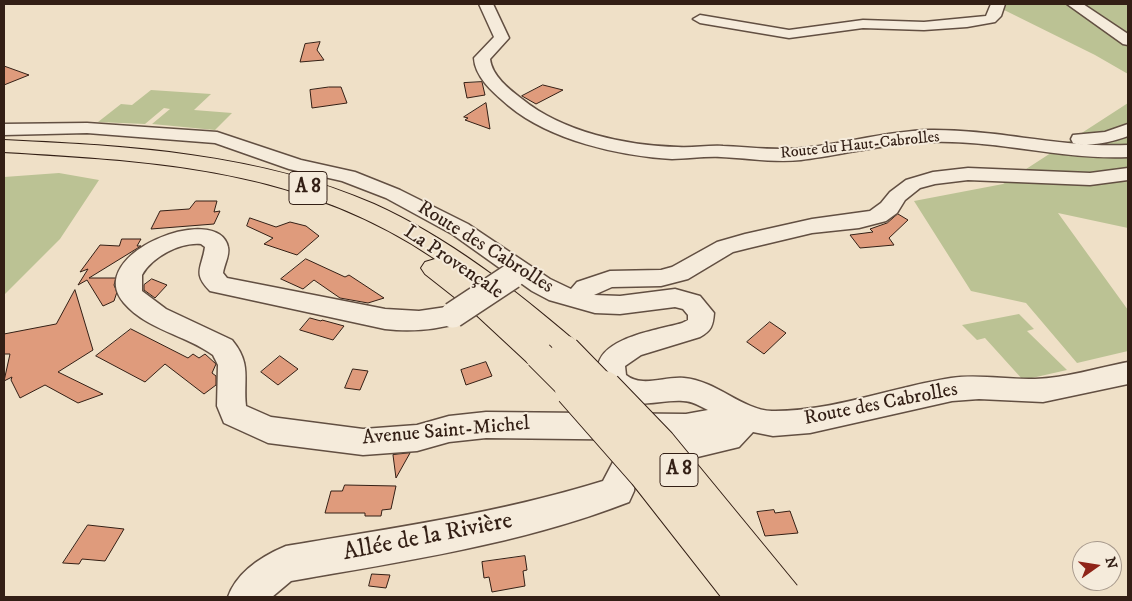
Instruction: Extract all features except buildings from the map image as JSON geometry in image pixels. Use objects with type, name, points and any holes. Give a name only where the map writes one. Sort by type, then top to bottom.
[{"type":"highway","name":"La Provençale","points":[[4,146],[118,152],[197,161],[263,175],[319,192],[412,233],[484,280],[553,353],[658,445],[783,597]]},
{"type":"highway","name":"La Provençale","points":[[4,160],[91,162],[168,169],[250,185],[313,205],[360,225],[423,261],[553,353],[590,406],[676,507],[744,597]]},
{"type":"street","name":"Route du Haut-Cabrolles","points":[[486,4],[502,38],[482,58],[482,64],[489,76],[518,106],[550,125],[580,136],[672,154],[712,151],[784,155],[927,136],[988,139],[1062,151],[1106,153],[1128,151]]},
{"type":"street","points":[[700,19],[773,32],[796,34],[862,24],[924,26],[982,21],[994,16],[998,4]]},
{"type":"street","points":[[1074,4],[1128,41]]},
{"type":"street","name":"Route des Cabrolles","points":[[4,130],[103,129],[217,138],[284,161],[348,176],[393,194],[460,229],[516,273],[558,294],[596,304],[620,305],[675,298],[691,302],[697,307],[702,319],[700,324],[695,329],[650,341],[624,351],[612,362],[611,372],[614,380],[632,392],[642,393],[684,389],[697,393],[740,415],[768,424],[822,420],[924,395],[976,387],[1042,390],[1128,373]]},
{"type":"street","points":[[1062,151],[1061,147],[1064,143],[1107,137],[1128,130]]},
{"type":"street","name":"Route du Haut-Cabrolles","points":[[576,299],[586,288],[610,279],[660,278],[680,274],[725,247],[744,241],[812,226],[859,221],[878,216],[889,208],[897,196],[913,184],[933,178],[968,174],[1090,179],[1128,174]]},
{"type":"street","name":"Avenue Saint-Michel","points":[[516,273],[453,315],[430,321],[385,320],[220,285],[213,281],[210,275],[210,268],[216,258],[217,250],[215,243],[207,238],[197,236],[178,239],[149,254],[133,269],[128,286],[131,296],[149,310],[224,348],[231,361],[233,370],[230,398],[234,414],[268,430],[362,442],[417,438],[449,429],[486,425],[686,427],[740,415]]},
{"type":"street","name":"Allée de la Rivière","points":[[246,597],[273,571],[286,564],[480,530],[537,517],[618,491],[619,480],[624,472],[677,448],[728,438],[740,415]]},
{"type":"green space","points":[[992,4],[1128,4],[1128,74],[1095,55]]},
{"type":"green space","points":[[151,90],[211,94],[194,110],[232,113],[215,130],[152,124],[170,109],[164,108],[145,124],[98,122],[121,104],[132,105]]},
{"type":"green space","points":[[1128,103],[1128,228],[1058,213],[1128,310],[1128,351],[1077,363],[1026,303],[971,291],[914,201],[1003,184]]},
{"type":"green space","points":[[59,173],[99,180],[60,239],[4,295],[4,177]]},
{"type":"green space","points":[[1019,314],[1034,329],[1027,331],[1067,370],[1023,380],[985,338],[977,340],[962,325]]}]
